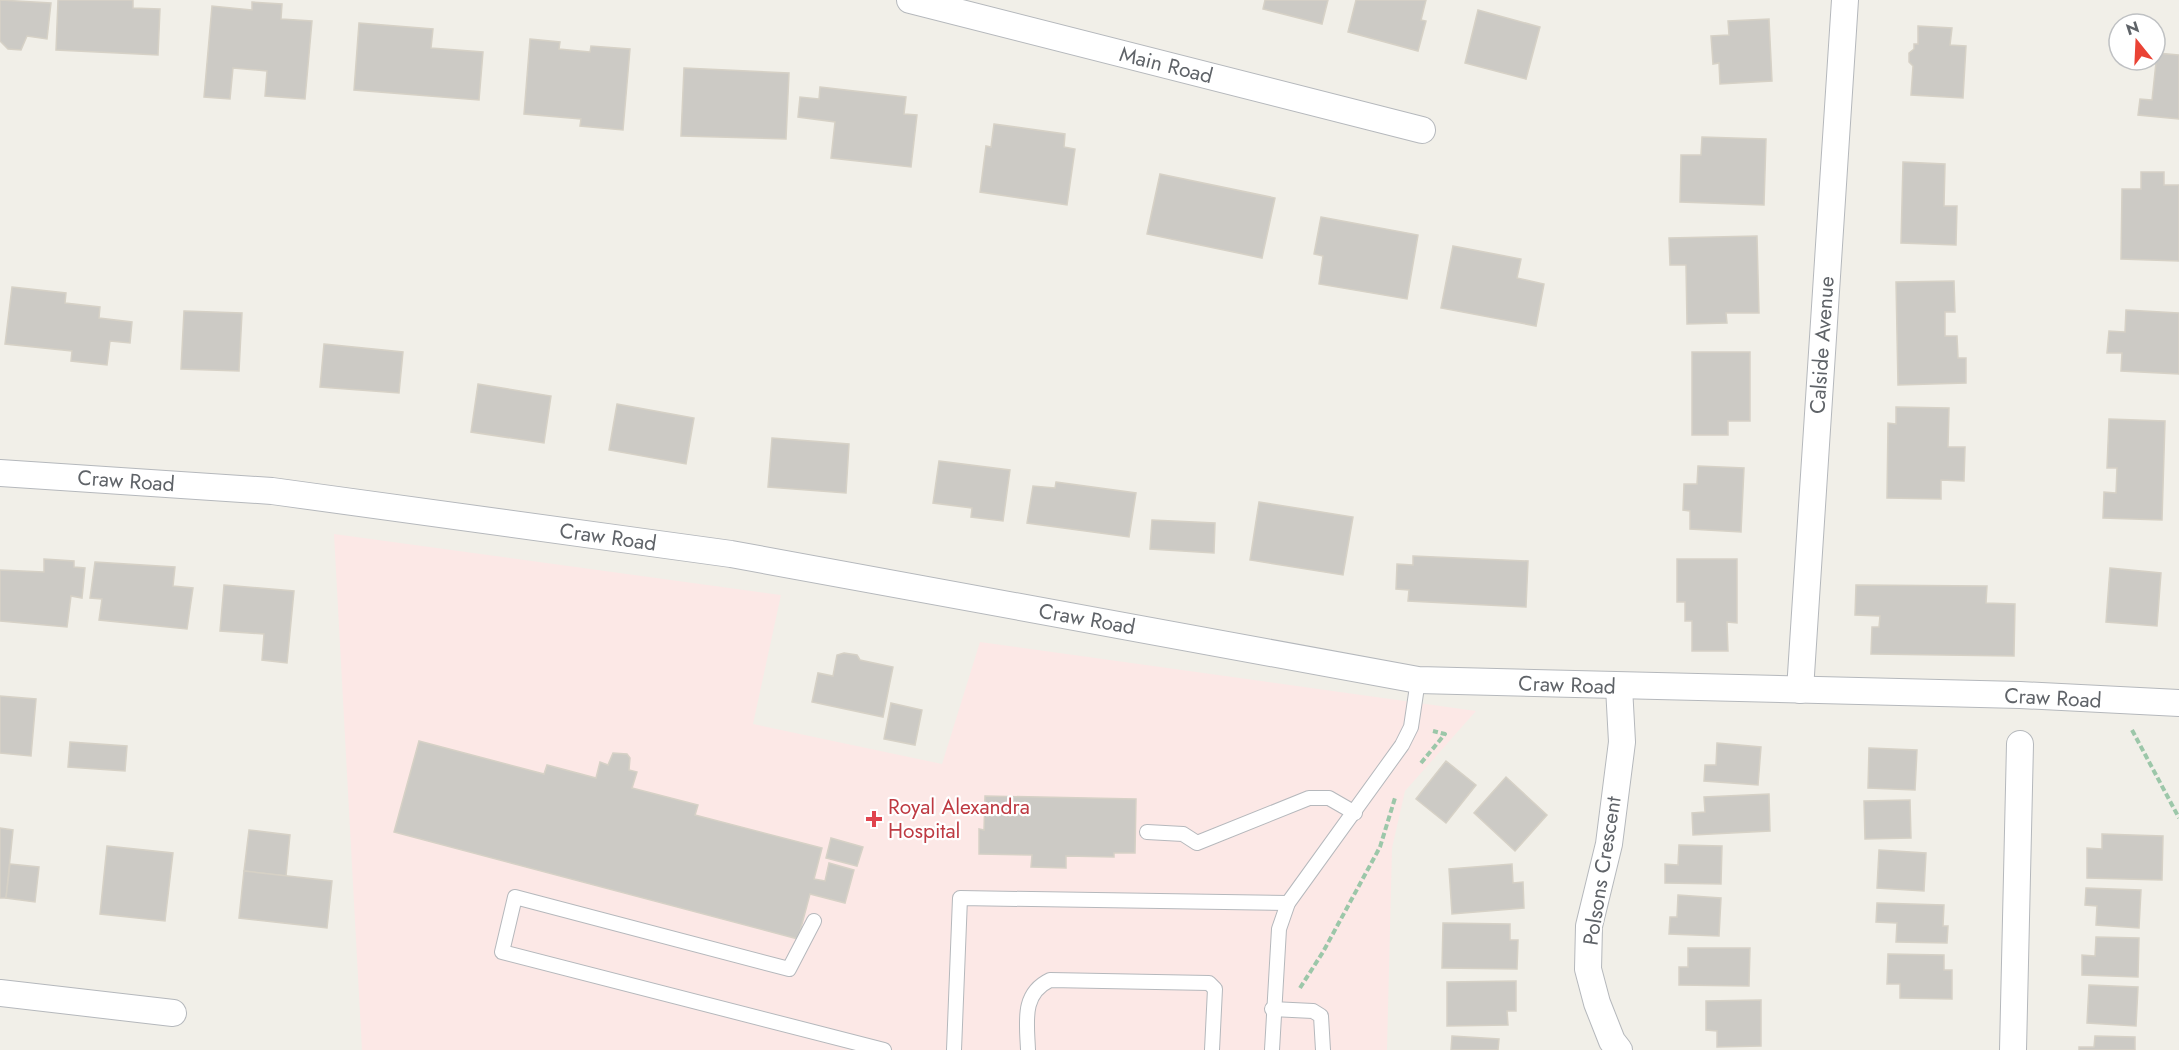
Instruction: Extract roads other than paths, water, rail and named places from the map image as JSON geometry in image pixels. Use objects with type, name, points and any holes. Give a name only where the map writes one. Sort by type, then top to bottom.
[{"type":"street","name":"Main Road","points":[[910,0],[1422,130]]},
{"type":"street","name":"Calside Avenue","points":[[1800,690],[1845,0]]},
{"type":"street","name":"Craw Road","points":[[0,473],[272,491],[730,554],[1418,680],[1800,690],[2179,704]]},
{"type":"street","name":"Polsons Crescent","points":[[1610,1047],[1588,969],[1588,958],[1589,926],[1609,844],[1622,742],[1619,687]]},
{"type":"street","points":[[2013,1050],[2020,744]]},
{"type":"street","points":[[0,993],[173,1013]]},
{"type":"lane","points":[[1272,1050],[1272,1009],[1279,929],[1288,903],[1355,813],[1411,727],[1418,680]]},
{"type":"lane","points":[[1148,832],[1184,834],[1197,843],[1309,798],[1329,798],[1355,813]]},
{"type":"lane","points":[[814,921],[789,969],[515,897],[502,952],[884,1050]]},
{"type":"lane","points":[[954,1050],[960,898],[1288,903]]},
{"type":"lane","points":[[1028,1050],[1026,1011],[1037,986],[1050,980],[1209,983],[1215,989],[1212,1050]]},
{"type":"lane","points":[[1272,1009],[1312,1011],[1321,1016],[1323,1050]]},
{"type":"place","name":"Royal Alexandra Hospital","points":[[874,819]]}]
